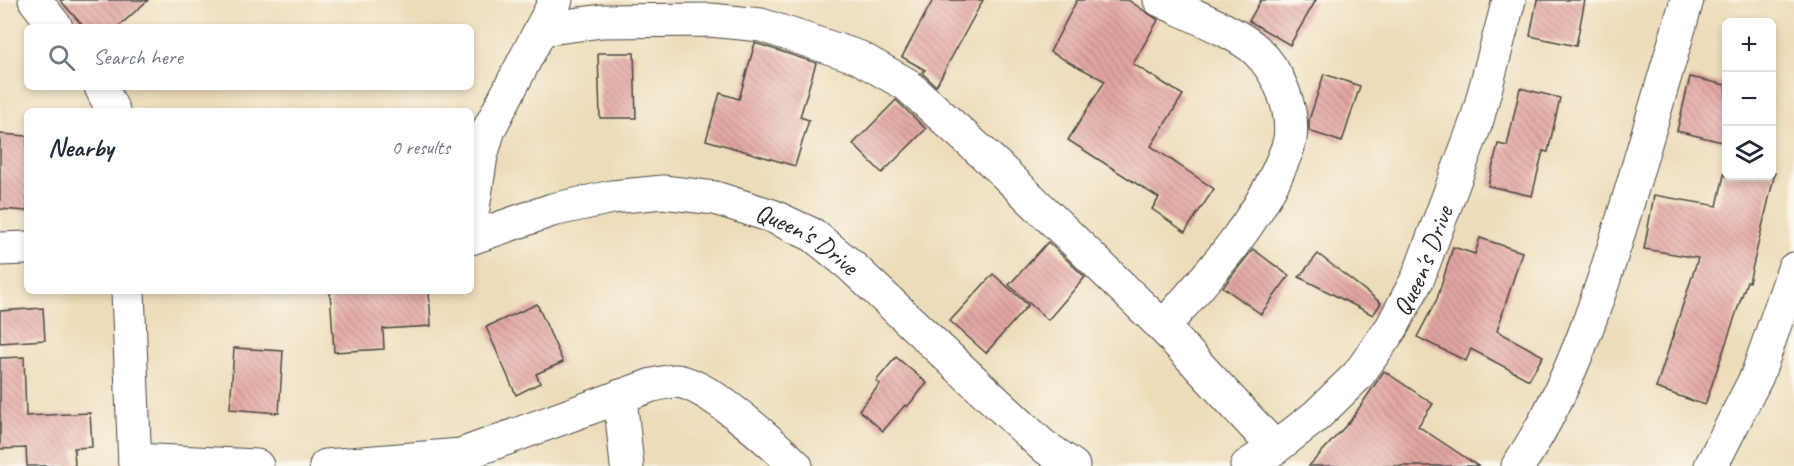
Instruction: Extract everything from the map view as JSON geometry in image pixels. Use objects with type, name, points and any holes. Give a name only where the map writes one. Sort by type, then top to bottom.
[{"type":"street","points":[[35,0],[54,24]]},
{"type":"street","points":[[474,202],[481,156],[489,129],[556,0]]},
{"type":"street","points":[[1160,0],[1239,38],[1258,51],[1285,95],[1290,138],[1287,152],[1268,193],[1221,261],[1163,327]]},
{"type":"street","name":"Queen's Drive","points":[[1247,466],[1275,448],[1316,416],[1358,375],[1392,327],[1418,278],[1477,120],[1508,0]]},
{"type":"street","points":[[1518,466],[1533,444],[1574,362],[1613,253],[1688,0]]},
{"type":"street","points":[[542,29],[716,10],[858,57],[906,84],[996,165],[1163,327],[1275,448]]},
{"type":"street","points":[[102,90],[112,108]]},
{"type":"street","name":"Queen's Drive","points":[[474,237],[552,210],[612,197],[663,192],[715,198],[772,216],[813,235],[850,265],[1042,445],[1073,466]]},
{"type":"street","points":[[0,249],[24,249]]},
{"type":"street","points":[[1711,466],[1757,376],[1794,269]]},
{"type":"street","points":[[128,294],[135,463],[257,466]]},
{"type":"street","points":[[326,466],[461,460],[620,396],[652,385],[677,381],[706,392],[766,439],[796,466]]},
{"type":"street","points":[[620,396],[627,466]]},
{"type":"building","points":[[60,0],[148,0],[121,24],[81,24]]},
{"type":"building","points":[[933,0],[983,0],[936,86],[922,73],[925,70],[902,57]]},
{"type":"building","points":[[1077,0],[1128,0],[1158,20],[1133,64],[1183,95],[1151,146],[1214,189],[1185,232],[1152,209],[1159,198],[1068,140],[1105,81],[1050,52]]},
{"type":"building","points":[[1261,0],[1316,0],[1290,45],[1249,21]]},
{"type":"building","points":[[1537,0],[1585,0],[1576,46],[1530,36]]},
{"type":"building","points":[[755,43],[816,63],[800,117],[809,120],[795,166],[706,140],[720,93],[739,99]]},
{"type":"building","points":[[598,53],[634,53],[636,118],[600,118]]},
{"type":"building","points":[[1324,74],[1360,86],[1342,142],[1309,131],[1309,120]]},
{"type":"building","points":[[1690,77],[1722,84],[1722,142],[1677,131]]},
{"type":"building","points":[[1520,88],[1560,98],[1548,152],[1543,151],[1532,196],[1488,186],[1498,144],[1507,146]]},
{"type":"building","points":[[896,100],[926,129],[882,173],[853,144]]},
{"type":"building","points":[[0,134],[24,136],[24,211],[0,209]]},
{"type":"building","points":[[1723,180],[1773,180],[1749,282],[1747,281],[1705,405],[1656,388],[1698,258],[1644,249],[1654,195],[1717,206]]},
{"type":"building","points":[[1480,238],[1522,252],[1497,331],[1543,356],[1529,380],[1471,349],[1466,361],[1417,337],[1437,299],[1453,247],[1475,254]]},
{"type":"building","points":[[1048,242],[1085,277],[1048,320],[1009,285]]},
{"type":"building","points":[[1253,249],[1289,276],[1261,314],[1223,287]]},
{"type":"building","points":[[1318,254],[1381,303],[1373,315],[1299,277]]},
{"type":"building","points":[[993,274],[1028,305],[986,353],[950,321]]},
{"type":"building","points":[[330,294],[429,294],[431,326],[383,329],[384,349],[334,352]]},
{"type":"building","points":[[537,304],[563,362],[536,374],[540,383],[516,395],[486,327]]},
{"type":"building","points":[[43,308],[45,340],[0,343],[0,311]]},
{"type":"building","points":[[234,348],[283,351],[279,413],[230,409]]},
{"type":"building","points":[[24,357],[26,416],[90,413],[92,447],[74,448],[75,466],[27,466],[26,448],[0,449],[0,358]]},
{"type":"building","points":[[896,357],[927,383],[883,431],[859,410],[880,384],[876,381]]},
{"type":"building","points":[[1384,371],[1433,404],[1418,426],[1478,466],[1309,466],[1351,420]]}]
